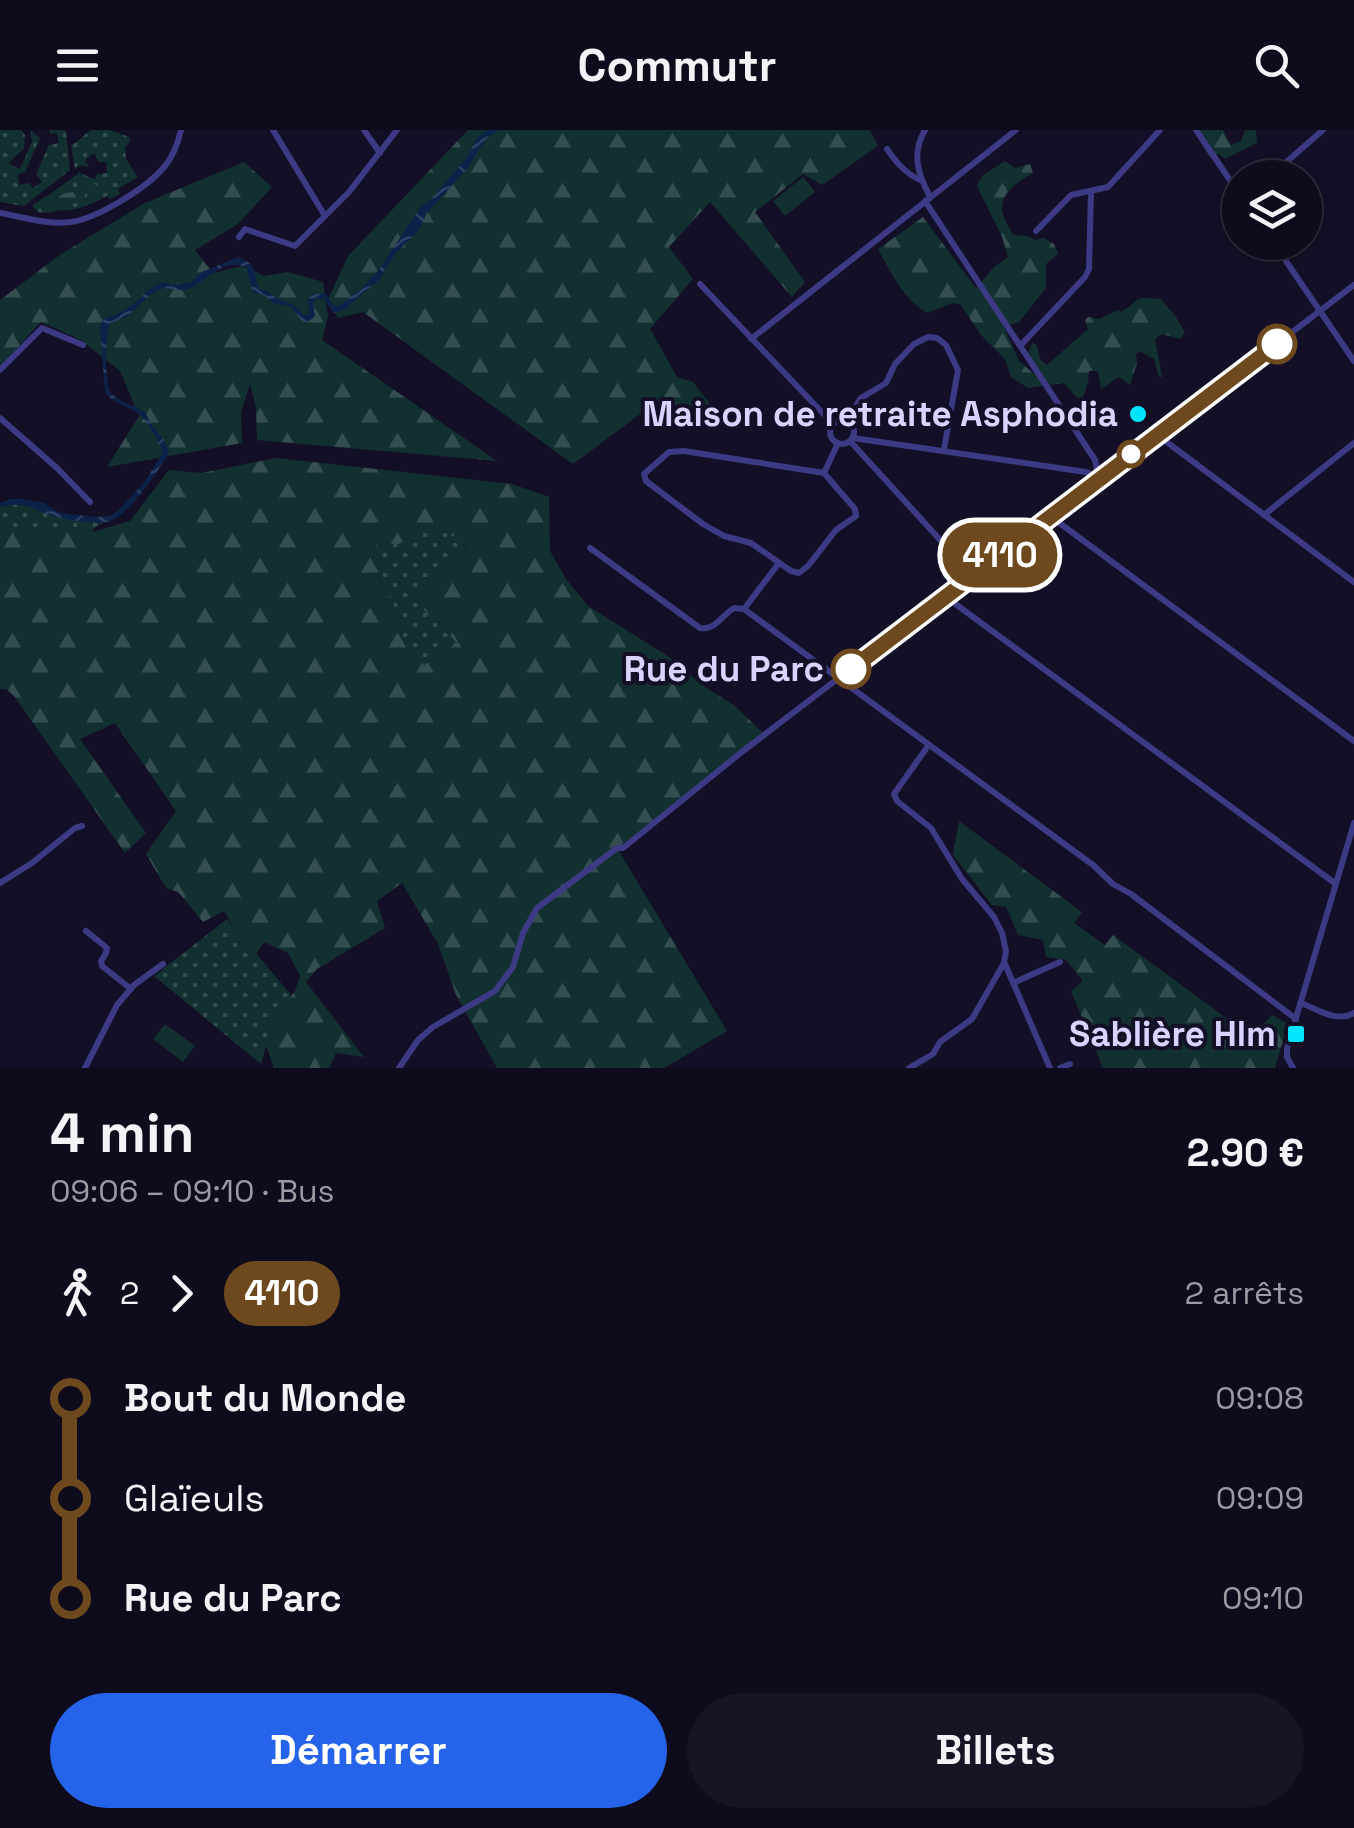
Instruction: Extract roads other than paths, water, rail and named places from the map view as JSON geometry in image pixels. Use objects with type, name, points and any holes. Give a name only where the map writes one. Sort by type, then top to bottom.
[{"type":"street","points":[[0,213],[69,222],[91,217],[165,166],[181,130]]},
{"type":"street","points":[[273,130],[325,216]]},
{"type":"street","points":[[364,130],[380,152]]},
{"type":"street","points":[[239,236],[245,229],[295,246],[350,192],[397,130]]},
{"type":"street","points":[[925,130],[916,157],[927,199],[1095,460],[1095,475]]},
{"type":"street","points":[[751,338],[1016,130]]},
{"type":"street","points":[[1036,231],[1071,196],[1108,187],[1160,130]]},
{"type":"street","points":[[1196,130],[1222,168]]},
{"type":"street","points":[[1289,160],[1323,130]]},
{"type":"street","points":[[887,148],[910,176],[921,180]]},
{"type":"street","points":[[1020,346],[1089,269],[1091,192]]},
{"type":"street","points":[[1285,260],[1354,361]]},
{"type":"street","points":[[700,284],[834,424]]},
{"type":"street","points":[[824,473],[838,443],[852,439],[944,449],[1095,475],[1108,471],[1354,285]]},
{"type":"street","points":[[0,370],[42,328],[83,345]]},
{"type":"street","points":[[846,420],[861,398],[886,383],[895,364],[914,344],[928,337],[937,338],[946,345],[958,370],[944,449]]},
{"type":"street","points":[[0,418],[90,502]]},
{"type":"street","points":[[838,443],[831,433],[839,420],[846,420],[854,429],[852,439]]},
{"type":"street","points":[[1156,434],[1354,582]]},
{"type":"street","points":[[852,439],[973,576]]},
{"type":"street","points":[[1264,515],[1354,444]]},
{"type":"street","points":[[684,451],[824,473],[855,509],[856,516],[836,530],[808,566],[798,572],[751,542],[724,536],[703,524],[646,481],[644,474],[669,452],[684,451]]},
{"type":"street","points":[[399,1068],[418,1040],[495,991],[513,968],[523,932],[537,908],[617,848],[623,848],[1050,516],[1095,475],[1105,468],[1108,471]]},
{"type":"street","points":[[1050,516],[1354,742]]},
{"type":"street","points":[[590,548],[700,628],[717,624],[734,608],[744,609],[1296,1018]]},
{"type":"street","points":[[744,609],[779,562]]},
{"type":"street","points":[[946,597],[1336,884]]},
{"type":"street","points":[[909,1068],[932,1054],[940,1042],[972,1019],[1004,963],[1006,950],[994,917],[962,879],[932,828],[897,801],[894,794],[928,746]]},
{"type":"street","points":[[1293,1068],[1286,1052],[1354,823]]},
{"type":"street","points":[[0,883],[82,826]]},
{"type":"street","points":[[86,931],[107,948],[102,966],[131,988]]},
{"type":"street","points":[[1012,982],[1060,962]]},
{"type":"street","points":[[1004,963],[1050,1068]]},
{"type":"street","points":[[86,1068],[117,1005],[131,988],[163,964]]},
{"type":"street","points":[[1301,1003],[1337,1018],[1354,1013]]},
{"type":"street","points":[[1060,1068],[1070,1064]]},
{"type":"water","points":[[488,130],[498,130],[486,139],[466,170],[427,213],[418,231],[396,253],[379,280],[344,310],[334,313],[324,299],[316,299],[315,316],[303,322],[289,306],[253,293],[247,267],[229,265],[188,289],[156,291],[131,313],[110,323],[106,359],[111,393],[146,413],[169,453],[142,492],[115,519],[97,522],[60,518],[25,506],[0,507],[0,503],[11,499],[22,499],[44,503],[60,513],[110,516],[144,483],[163,452],[141,416],[105,392],[100,328],[103,319],[123,311],[155,286],[190,283],[202,272],[238,257],[252,266],[259,289],[292,304],[303,315],[309,315],[308,299],[313,294],[326,294],[338,307],[380,268],[419,209],[467,157],[477,138]]},
{"type":"place","name":"Maison de retraite Asphodia","points":[[1138,414]]},
{"type":"place","name":"Rue du Parc","points":[[851,669]]},
{"type":"place","name":"Sablière Hlm","points":[[1296,1034]]}]
